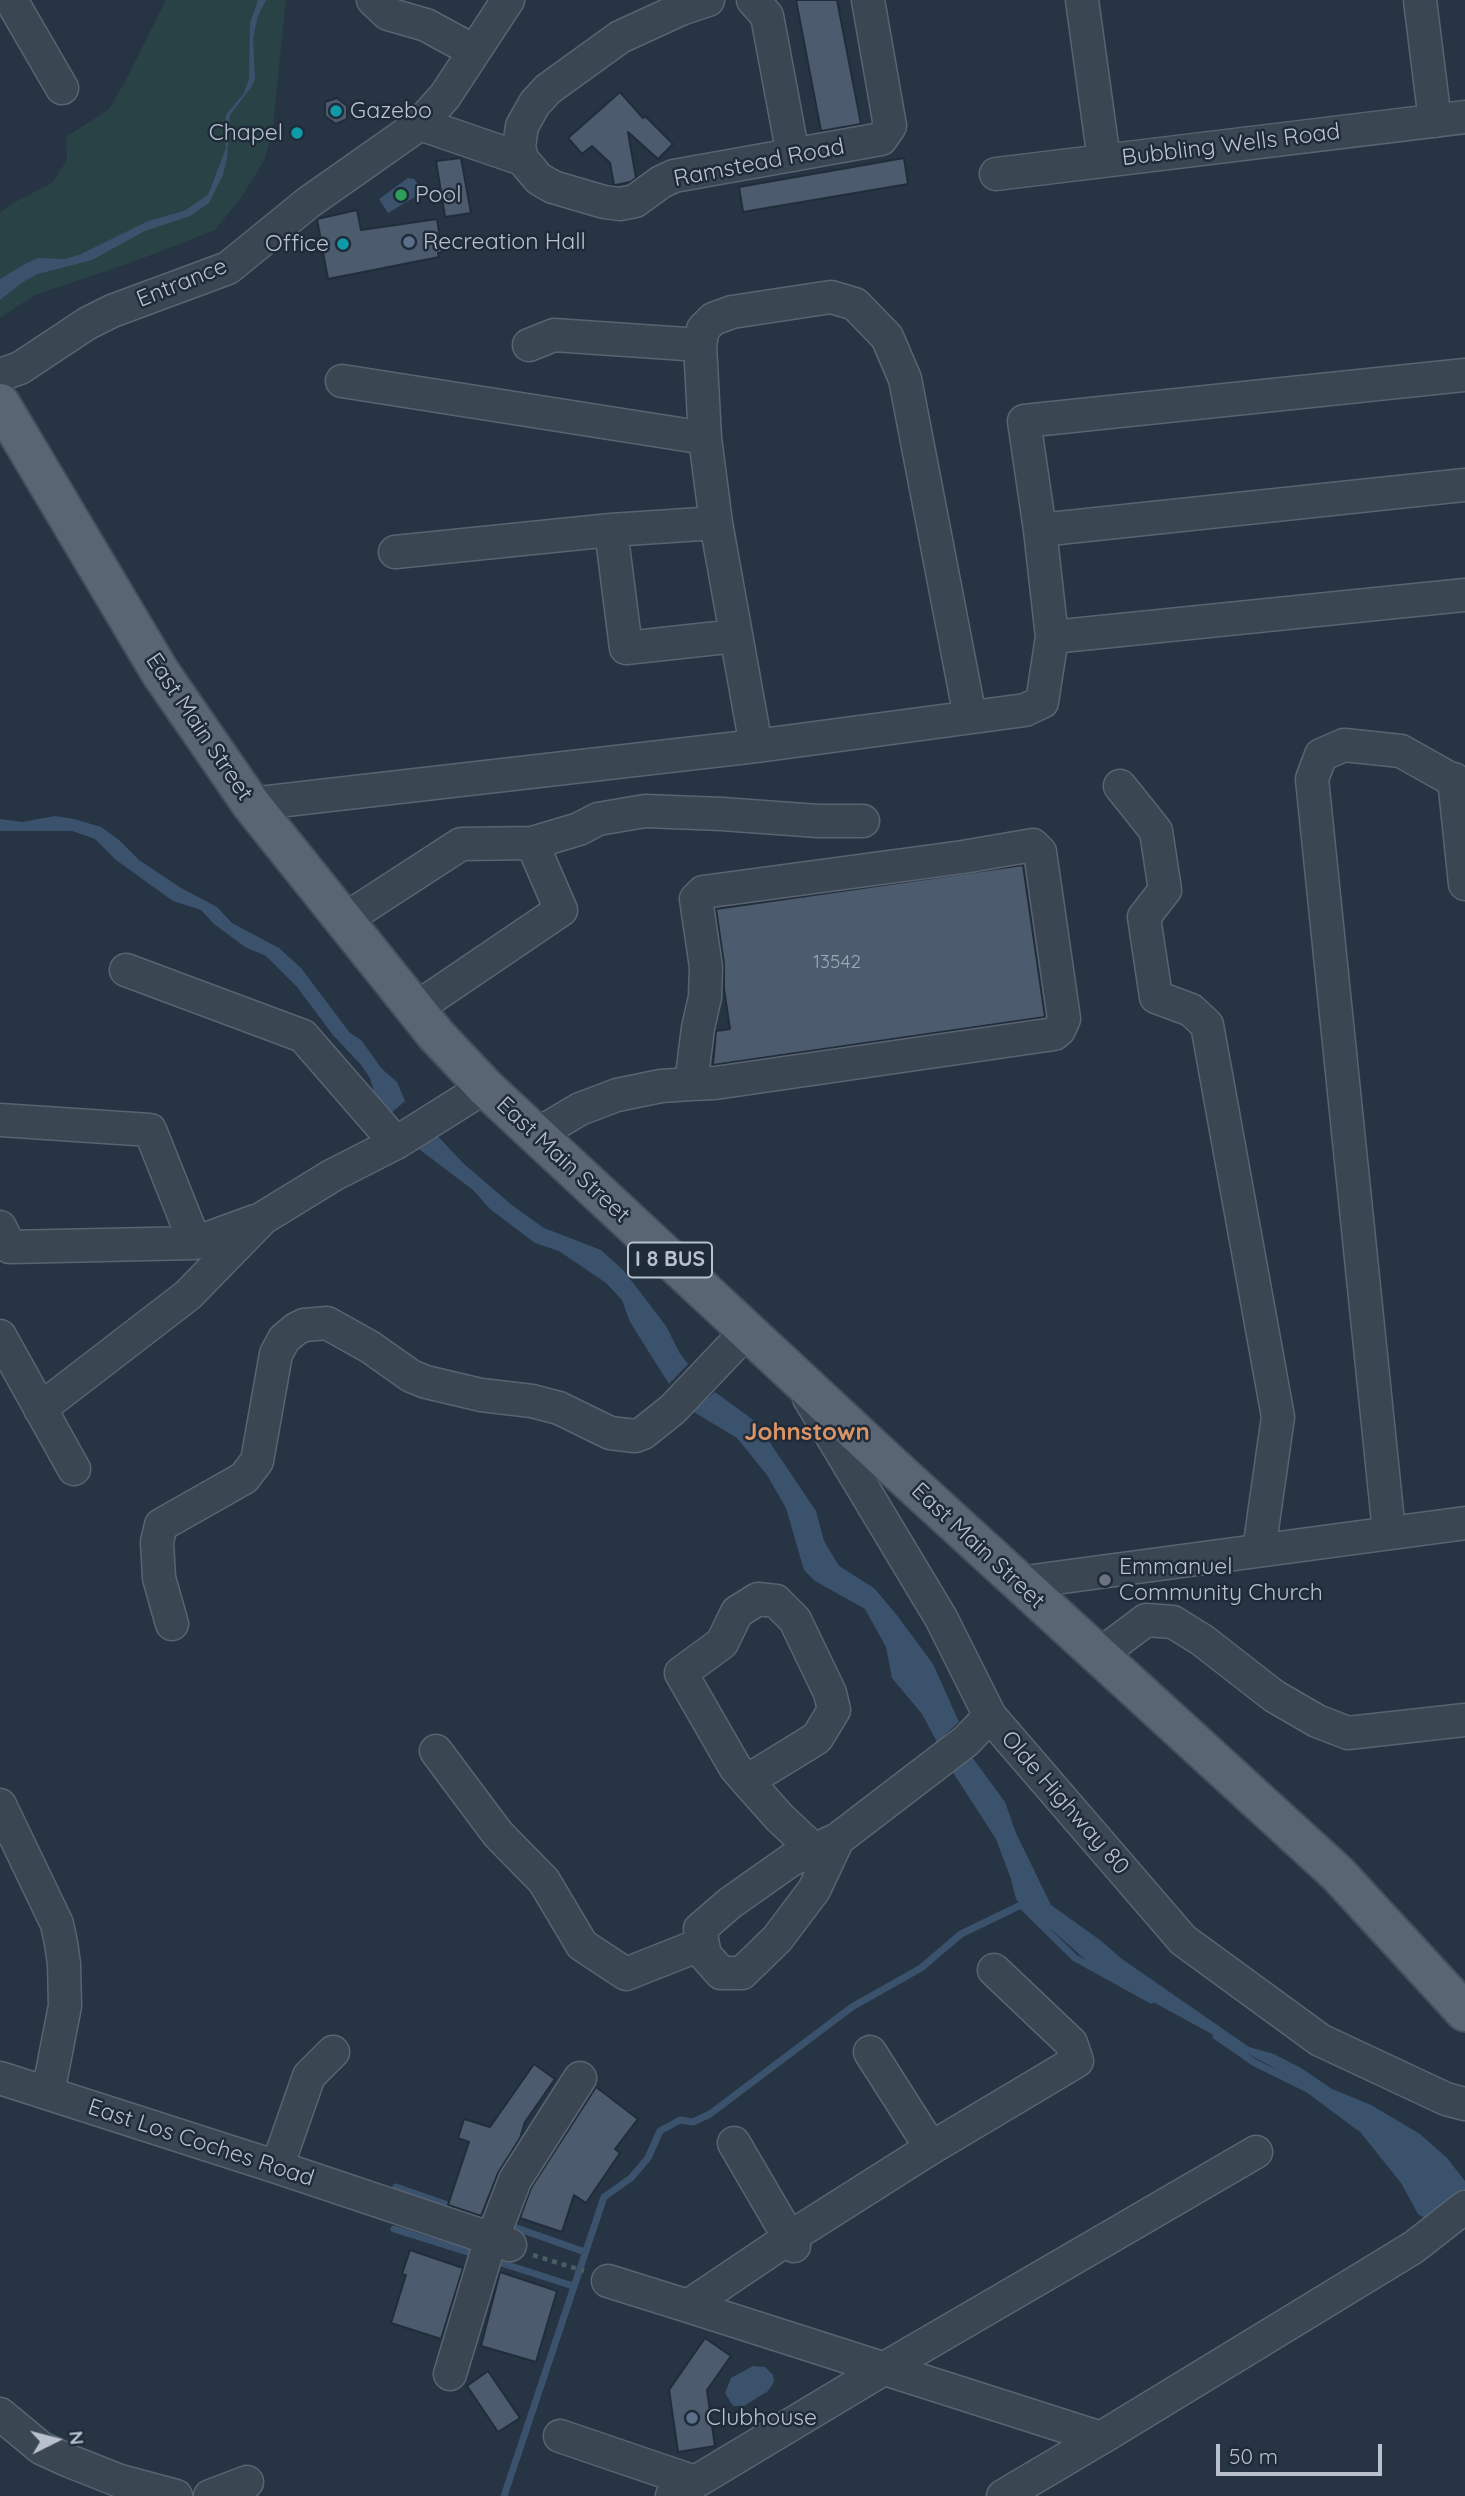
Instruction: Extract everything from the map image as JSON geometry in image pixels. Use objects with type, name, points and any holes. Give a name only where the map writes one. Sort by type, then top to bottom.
[{"type":"main road","name":"East Main Street","points":[[3,389],[160,672],[251,804],[436,1035],[485,1087],[536,1135],[1018,1583],[1338,1874],[1465,2012]]},
{"type":"street","points":[[11,0],[62,88]]},
{"type":"street","points":[[373,0],[388,15],[426,24],[474,51]]},
{"type":"street","name":"Entrance","points":[[3,389],[88,323],[112,311],[228,268],[309,202],[420,124],[445,96],[508,0]]},
{"type":"street","points":[[522,159],[519,147],[522,126],[535,103],[548,89],[620,37],[681,9],[708,0]]},
{"type":"street","points":[[753,0],[767,16],[793,155]]},
{"type":"street","name":"Ramstead Road","points":[[420,124],[522,159],[539,179],[553,187],[620,204],[635,201],[674,176],[881,139],[890,126],[868,0]]},
{"type":"street","points":[[1082,0],[1104,160]]},
{"type":"street","points":[[1420,0],[1450,119]]},
{"type":"street","name":"Bubbling Wells Road","points":[[996,174],[1450,119]]},
{"type":"street","points":[[757,746],[716,523],[705,438],[700,345],[703,329],[713,319],[732,312],[831,297],[855,304],[887,337],[905,379],[970,717]]},
{"type":"street","points":[[529,345],[554,335],[700,345]]},
{"type":"street","points":[[251,804],[757,746],[1025,710],[1042,702],[1052,637],[1024,421],[1465,375]]},
{"type":"street","points":[[342,381],[705,438]]},
{"type":"street","points":[[1040,530],[1465,485]]},
{"type":"street","points":[[396,552],[611,530],[716,523]]},
{"type":"street","points":[[611,530],[626,648],[736,636]]},
{"type":"street","points":[[1052,637],[1465,594]]},
{"type":"street","points":[[1389,1532],[1312,779],[1321,755],[1344,745],[1401,751],[1459,783],[1465,884]]},
{"type":"street","points":[[1120,786],[1156,831],[1165,890],[1144,917],[1156,997],[1191,1010],[1207,1025],[1278,1418],[1259,1550]]},
{"type":"street","points":[[344,920],[461,844],[533,843],[579,829],[598,819],[645,811],[863,821]]},
{"type":"street","points":[[415,1009],[561,910],[533,843]]},
{"type":"street","points":[[536,1135],[580,1109],[617,1095],[662,1086],[691,1084],[729,1081],[1054,1034],[1064,1019],[1040,852],[1033,845],[703,892],[696,899],[706,967],[705,997],[691,1084]]},
{"type":"street","points":[[127,970],[303,1037],[396,1143]]},
{"type":"street","points":[[0,1227],[10,1247],[195,1243],[263,1218],[333,1175],[396,1143],[485,1087]]},
{"type":"street","points":[[0,1120],[150,1130],[195,1243]]},
{"type":"street","points":[[40,1409],[188,1295],[263,1218]]},
{"type":"street","points":[[172,1623],[159,1578],[157,1542],[161,1525],[244,1478],[257,1461],[276,1354],[284,1339],[296,1329],[304,1325],[327,1323],[362,1342],[411,1376],[426,1382],[481,1395],[532,1401],[559,1408],[610,1433],[635,1436],[643,1433],[673,1409],[747,1331]]},
{"type":"street","points":[[0,1336],[74,1469]]},
{"type":"street","name":"Olde Highway 80","points":[[794,1373],[941,1618],[990,1716],[1183,1940],[1320,2040],[1446,2099],[1465,2104]]},
{"type":"street","points":[[1018,1583],[1465,1523]]},
{"type":"street","points":[[747,1781],[817,1738],[834,1710],[830,1693],[795,1620],[776,1601],[758,1599],[737,1612],[722,1643],[681,1673],[735,1766],[747,1781],[779,1817],[826,1844]]},
{"type":"street","points":[[1098,1656],[1146,1620],[1173,1622],[1202,1640],[1275,1696],[1317,1721],[1349,1733],[1465,1720]]},
{"type":"street","points":[[826,1844],[814,1890],[777,1939],[742,1973],[721,1973],[705,1955],[700,1928],[791,1860],[826,1844],[956,1749],[990,1716]]},
{"type":"street","points":[[436,1751],[498,1834],[544,1881],[582,1945],[626,1974],[702,1944]]},
{"type":"street","points":[[0,1805],[57,1924],[61,1944],[65,2006],[48,2093]]},
{"type":"street","points":[[688,2306],[792,2242],[930,2148],[1077,2061],[1071,2043],[994,1970]]},
{"type":"street","points":[[278,2167],[309,2076],[333,2052]]},
{"type":"street","points":[[870,2052],[930,2148]]},
{"type":"street","name":"East Los Coches Road","points":[[0,2078],[278,2167],[512,2246]]},
{"type":"street","points":[[450,2374],[512,2246],[515,2180],[580,2078]]},
{"type":"street","points":[[734,2143],[792,2242]]},
{"type":"street","points":[[561,2436],[684,2489],[885,2368],[1256,2152]]},
{"type":"street","points":[[1003,2496],[1409,2250],[1465,2207]]},
{"type":"street","points":[[608,2281],[1101,2438]]},
{"type":"street","points":[[0,2413],[41,2448],[120,2481],[176,2496]]},
{"type":"street","points":[[210,2496],[247,2482]]},
{"type":"path","points":[[512,2246],[564,2264]]},
{"type":"green space","points":[[166,0],[286,0],[273,126],[265,159],[241,198],[215,230],[141,259],[35,295],[0,318],[0,213],[11,204],[52,183],[67,160],[66,137],[109,109]]},
{"type":"water","points":[[258,0],[266,0],[258,16],[253,38],[255,79],[230,115],[223,175],[209,203],[190,216],[145,231],[92,260],[38,274],[0,300],[0,279],[25,264],[38,258],[65,259],[81,254],[148,221],[184,211],[208,195],[226,148],[226,115],[244,93],[249,79],[250,23]]},
{"type":"water","name":"Pool","points":[[408,178],[414,179],[421,188],[420,194],[388,213],[379,199]]},
{"type":"water","points":[[55,816],[101,827],[139,860],[181,888],[217,907],[232,923],[279,948],[301,968],[350,1033],[361,1040],[382,1069],[397,1082],[405,1101],[389,1115],[375,1095],[370,1078],[361,1065],[333,1035],[297,987],[266,956],[245,947],[214,924],[201,910],[173,901],[116,860],[95,839],[72,831],[0,831],[0,819],[22,822]]},
{"type":"water","points":[[431,1129],[463,1163],[513,1206],[544,1228],[601,1250],[624,1271],[666,1326],[688,1364],[669,1384],[630,1322],[622,1300],[606,1283],[559,1251],[535,1243],[490,1209],[473,1190],[411,1143]]},
{"type":"water","points":[[715,1392],[756,1422],[816,1511],[824,1541],[839,1566],[874,1588],[933,1664],[959,1722],[937,1742],[922,1714],[892,1678],[886,1647],[865,1609],[815,1581],[804,1570],[786,1508],[767,1475],[737,1438],[692,1411]]},
{"type":"water","points":[[972,1757],[1005,1802],[1016,1833],[1051,1905],[1122,1959],[1249,2047],[1274,2054],[1332,2089],[1371,2105],[1420,2134],[1447,2158],[1465,2181],[1465,2193],[1431,2222],[1418,2214],[1401,2183],[1353,2123],[1296,2080],[1142,1996],[1090,1964],[1052,1930],[1030,1916],[1016,1899],[996,1839],[952,1771]]},
{"type":"water","points":[[753,2366],[765,2367],[773,2375],[774,2382],[768,2391],[744,2406],[733,2406],[725,2393],[731,2378]]},
{"type":"building","points":[[796,0],[837,0],[861,124],[821,131]]},
{"type":"building","points":[[620,92],[643,118],[645,116],[673,144],[658,159],[628,132],[636,178],[614,185],[610,163],[592,146],[582,154],[568,138]]},
{"type":"building","name":"Gazebo","points":[[337,98],[347,106],[347,119],[336,124],[325,116],[325,102]]},
{"type":"building","points":[[461,158],[471,213],[445,217],[436,161]]},
{"type":"building","points":[[904,158],[908,184],[743,212],[739,187]]},
{"type":"building","points":[[357,210],[361,230],[437,219],[442,252],[438,253],[439,257],[328,279],[317,219]]},
{"type":"building","points":[[1023,865],[1045,1017],[713,1065],[716,1031],[730,1029],[716,909]]},
{"type":"building","points":[[534,2064],[555,2079],[525,2122],[520,2138],[498,2173],[481,2216],[448,2205],[469,2142],[458,2138],[464,2119],[490,2127]]},
{"type":"building","points":[[596,2087],[638,2119],[615,2149],[620,2153],[586,2203],[574,2195],[562,2232],[520,2218],[531,2188]]},
{"type":"building","points":[[410,2250],[463,2268],[441,2339],[391,2323],[406,2275],[402,2274]]},
{"type":"building","points":[[500,2272],[557,2291],[536,2362],[481,2346]]},
{"type":"building","name":"Clubhouse","points":[[705,2338],[731,2356],[707,2390],[715,2446],[678,2452],[669,2390]]},
{"type":"building","points":[[488,2371],[520,2418],[498,2432],[467,2386]]},
{"type":"waterway","points":[[504,2496],[604,2197],[631,2178],[648,2158],[660,2131],[680,2120],[693,2122],[710,2114],[852,2007],[921,1968],[961,1934],[1021,1905],[1075,1958],[1151,2000]]},
{"type":"waterway","points":[[1216,2036],[1255,2063],[1308,2089],[1359,2127]]},
{"type":"waterway","points":[[396,2187],[491,2220]]},
{"type":"waterway","points":[[505,2224],[585,2252]]},
{"type":"waterway","points":[[394,2229],[477,2255]]},
{"type":"waterway","points":[[492,2260],[573,2286]]},
{"type":"place","name":"Gazebo","points":[[336,111]]},
{"type":"place","name":"Chapel","points":[[297,133]]},
{"type":"place","name":"Pool","points":[[401,195]]},
{"type":"place","name":"Recreation Hall","points":[[409,242]]},
{"type":"place","name":"Office","points":[[343,244]]},
{"type":"place","name":"Emmanuel Community Church","points":[[1105,1580]]},
{"type":"place","name":"Clubhouse","points":[[692,2418]]},
{"type":"district","name":"Johnstown","points":[[807,1433]]}]
